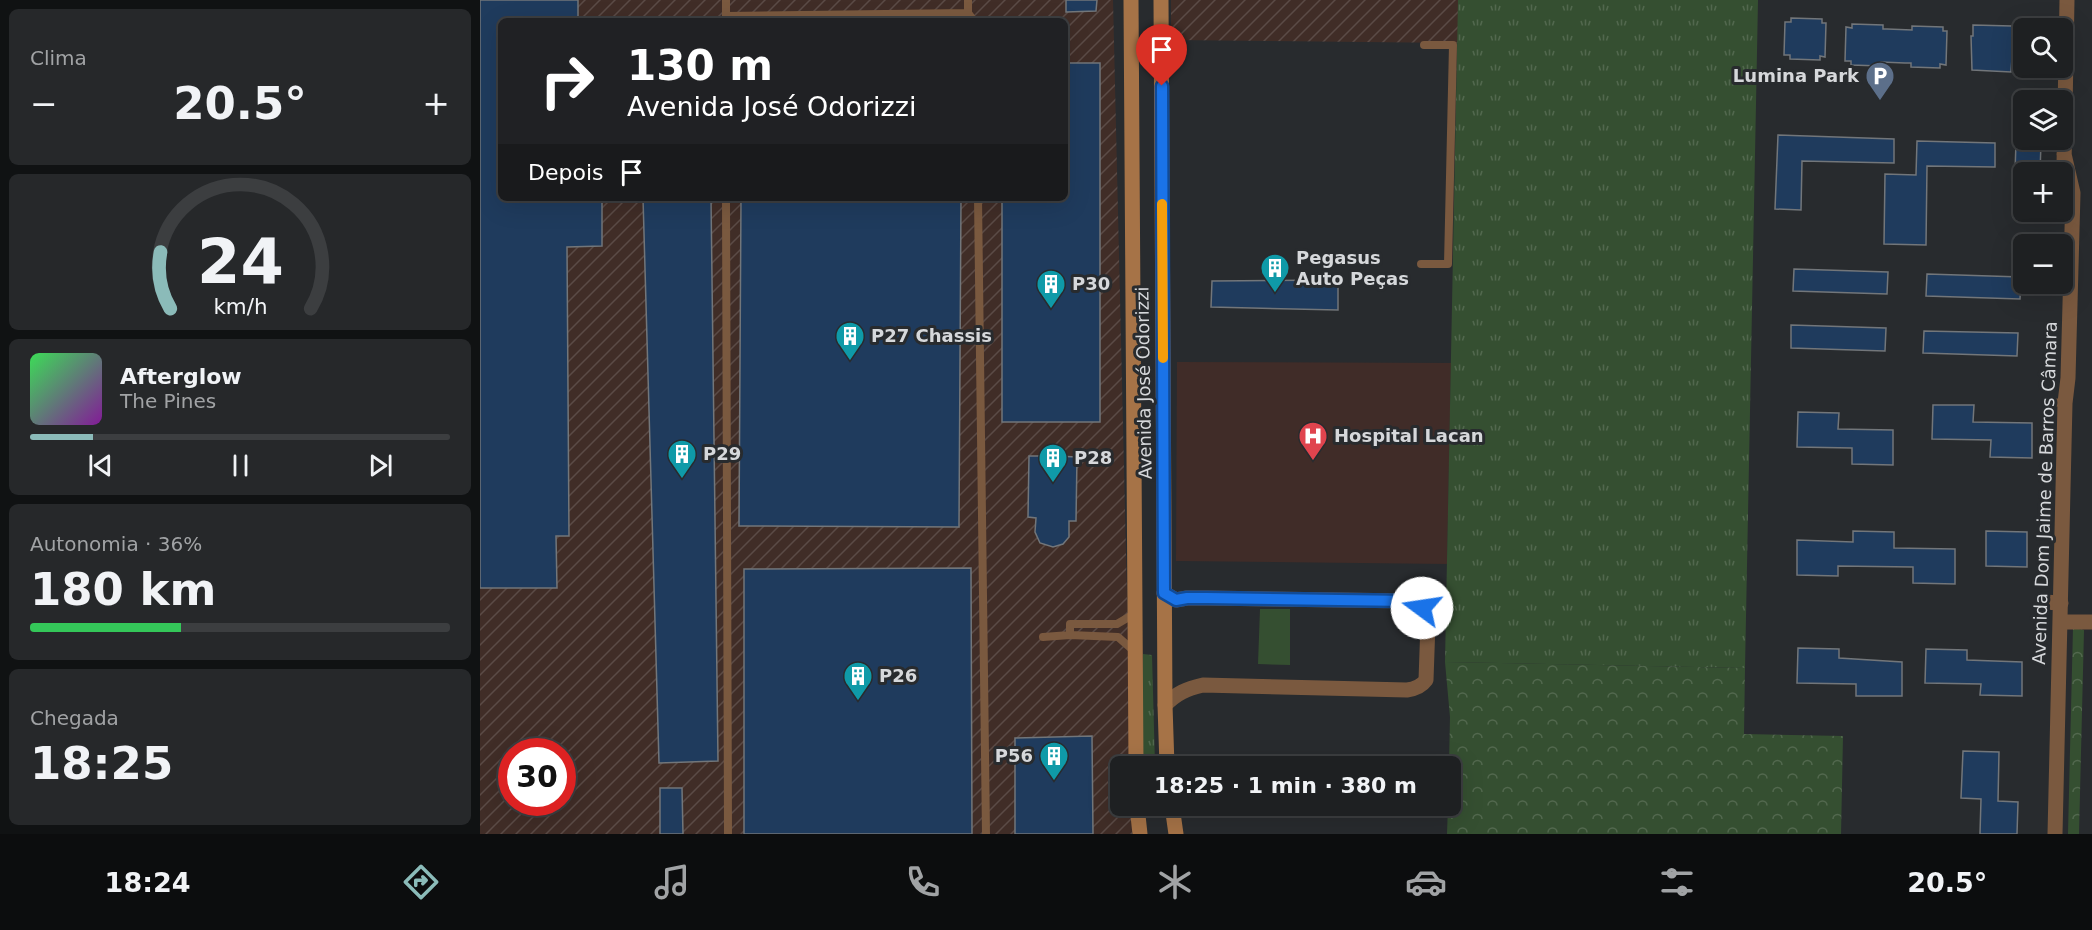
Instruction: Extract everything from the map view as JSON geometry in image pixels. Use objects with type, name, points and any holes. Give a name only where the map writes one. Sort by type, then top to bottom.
[{"type":"main road","name":"Avenida José Odorizzi","points":[[1131,0],[1136,756]]},
{"type":"main road","name":"Avenida José Odorizzi","points":[[1161,0],[1167,756]]},
{"type":"main road","points":[[1138,816],[1140,834]]},
{"type":"main road","points":[[1173,816],[1176,834]]},
{"type":"street","name":"Avenida Dom Jaime de Barros Câmara","points":[[2062,234],[2067,0]]},
{"type":"street","name":"Avenida Dom Jaime de Barros Câmara","points":[[2064,154],[2073,193],[2071,234]]},
{"type":"street","name":"Avenida Dom Jaime de Barros Câmara","points":[[2055,834],[2061,622],[2056,512],[2068,378],[2070,294]]},
{"type":"street","points":[[1164,593],[1176,600],[1207,598],[1409,601],[1422,608],[1428,623],[1426,680],[1416,689],[1203,685],[1185,689],[1165,705]]},
{"type":"street","points":[[2043,602],[2061,603]]},
{"type":"street","points":[[2061,622],[2092,622]]},
{"type":"lane","points":[[726,0],[726,18],[968,13]]},
{"type":"lane","points":[[968,0],[968,13],[972,18]]},
{"type":"lane","points":[[1132,45],[1162,44]]},
{"type":"lane","points":[[1421,264],[1448,264],[1452,127],[1453,45],[1424,45]]},
{"type":"lane","points":[[726,201],[728,834]]},
{"type":"lane","points":[[978,201],[986,834]]},
{"type":"lane","points":[[2048,402],[2065,403]]},
{"type":"lane","points":[[1070,635],[1070,624],[1118,624],[1134,615]]},
{"type":"lane","points":[[1118,624],[1118,637]]},
{"type":"lane","points":[[1043,637],[1070,635],[1118,637],[1134,651]]},
{"type":"shaded area","points":[[480,0],[1113,0],[1131,756],[1110,756],[1110,816],[1132,816],[1132,834],[480,834]]},
{"type":"shaded area","points":[[1171,0],[1458,0],[1458,43],[1171,40]]},
{"type":"shaded area","name":"Hospital Lacan","points":[[1177,362],[1451,363],[1447,564],[1176,561]]},
{"type":"green space","points":[[1458,0],[1758,0],[1745,668],[1445,662]]},
{"type":"green space","points":[[1260,609],[1290,609],[1290,665],[1258,664]]},
{"type":"green space","points":[[2073,628],[2084,630],[2079,834],[2068,834]]},
{"type":"green space","points":[[1143,654],[1152,655],[1155,756],[1142,756]]},
{"type":"green space","points":[[1445,662],[1745,668],[1744,734],[1843,736],[1841,834],[1447,834],[1448,816],[1461,816],[1461,756],[1449,756],[1450,717]]},
{"type":"building","points":[[480,0],[578,0],[578,18],[498,18],[498,201],[602,201],[602,246],[567,247],[569,536],[556,536],[557,588],[480,588]]},
{"type":"building","points":[[1066,0],[1097,0],[1096,11],[1066,12]]},
{"type":"building","points":[[1791,18],[1822,19],[1822,23],[1826,23],[1825,57],[1820,56],[1820,60],[1790,59],[1790,55],[1784,55],[1785,22],[1791,22]]},
{"type":"building","points":[[1852,24],[1883,25],[1883,29],[1912,30],[1912,26],[1943,27],[1943,31],[1947,31],[1946,65],[1940,64],[1940,68],[1911,67],[1911,63],[1881,62],[1881,66],[1851,65],[1851,61],[1845,61],[1846,27],[1852,28]]},
{"type":"building","points":[[1973,25],[2012,26],[2011,72],[1972,70],[1971,36],[1973,36]]},
{"type":"building","name":"P30","points":[[1068,63],[1100,63],[1100,422],[1002,422],[1002,201],[1068,201]]},
{"type":"building","points":[[1778,135],[1894,139],[1894,163],[1802,161],[1801,210],[1775,209]]},
{"type":"building","points":[[1917,141],[1995,143],[1995,167],[1927,166],[1926,245],[1884,244],[1885,174],[1916,175]]},
{"type":"building","points":[[2016,150],[2041,150],[2040,162],[2015,162]]},
{"type":"building","name":"P29","points":[[643,201],[711,201],[718,761],[659,763]]},
{"type":"building","name":"P27 Chassis","points":[[741,201],[961,201],[959,527],[739,526]]},
{"type":"building","points":[[1794,269],[1888,272],[1887,294],[1793,291]]},
{"type":"building","points":[[1927,274],[2013,277],[2013,294],[2020,294],[2020,299],[1926,296]]},
{"type":"building","name":"Pegasus Auto Peças","points":[[1338,280],[1338,310],[1211,307],[1212,281]]},
{"type":"building","points":[[1791,325],[1886,328],[1885,351],[1791,348]]},
{"type":"building","points":[[1924,331],[2018,333],[2017,356],[1923,353]]},
{"type":"building","points":[[1933,405],[1974,405],[1973,422],[2032,423],[2032,458],[1990,457],[1991,440],[1932,439]]},
{"type":"building","points":[[1798,412],[1839,413],[1838,429],[1893,430],[1893,465],[1852,464],[1852,448],[1797,447]]},
{"type":"building","name":"P28","points":[[1044,452],[1056,452],[1056,456],[1077,457],[1076,521],[1069,521],[1069,537],[1063,544],[1053,547],[1040,543],[1035,532],[1036,518],[1028,517],[1029,456],[1044,456]]},
{"type":"building","points":[[1853,531],[1894,532],[1894,548],[1955,549],[1955,584],[1913,583],[1913,567],[1838,566],[1838,576],[1797,575],[1797,540],[1853,542]]},
{"type":"building","points":[[1986,531],[2027,532],[2027,567],[1986,566]]},
{"type":"building","name":"P26","points":[[971,568],[972,834],[744,834],[744,569]]},
{"type":"building","points":[[1798,648],[1839,649],[1839,658],[1902,662],[1902,696],[1856,696],[1856,684],[1797,683]]},
{"type":"building","points":[[1926,649],[1967,650],[1967,660],[2022,662],[2022,696],[1980,695],[1981,684],[1925,683]]},
{"type":"building","name":"P56","points":[[1092,736],[1093,834],[1015,834],[1015,738]]},
{"type":"building","points":[[1963,751],[1999,752],[1998,801],[2018,802],[2017,834],[1980,834],[1981,799],[1961,798]]},
{"type":"building","points":[[660,788],[682,788],[683,834],[660,834]]},
{"type":"slow traffic","points":[[1162,204],[1163,358]]},
{"type":"place","name":"Lumina Park","points":[[1880,102]]},
{"type":"place","name":"Pegasus Auto Peças","points":[[1275,294]]},
{"type":"place","name":"P30","points":[[1051,310]]},
{"type":"place","name":"P27 Chassis","points":[[850,362]]},
{"type":"place","name":"Hospital Lacan","points":[[1313,462]]},
{"type":"place","name":"P29","points":[[682,480]]},
{"type":"place","name":"P28","points":[[1053,484]]},
{"type":"place","name":"P26","points":[[858,702]]},
{"type":"place","name":"P56","points":[[1054,782]]},
{"type":"route","points":[[1162,86],[1164,593],[1176,600],[1207,598],[1409,601],[1422,608]]}]
